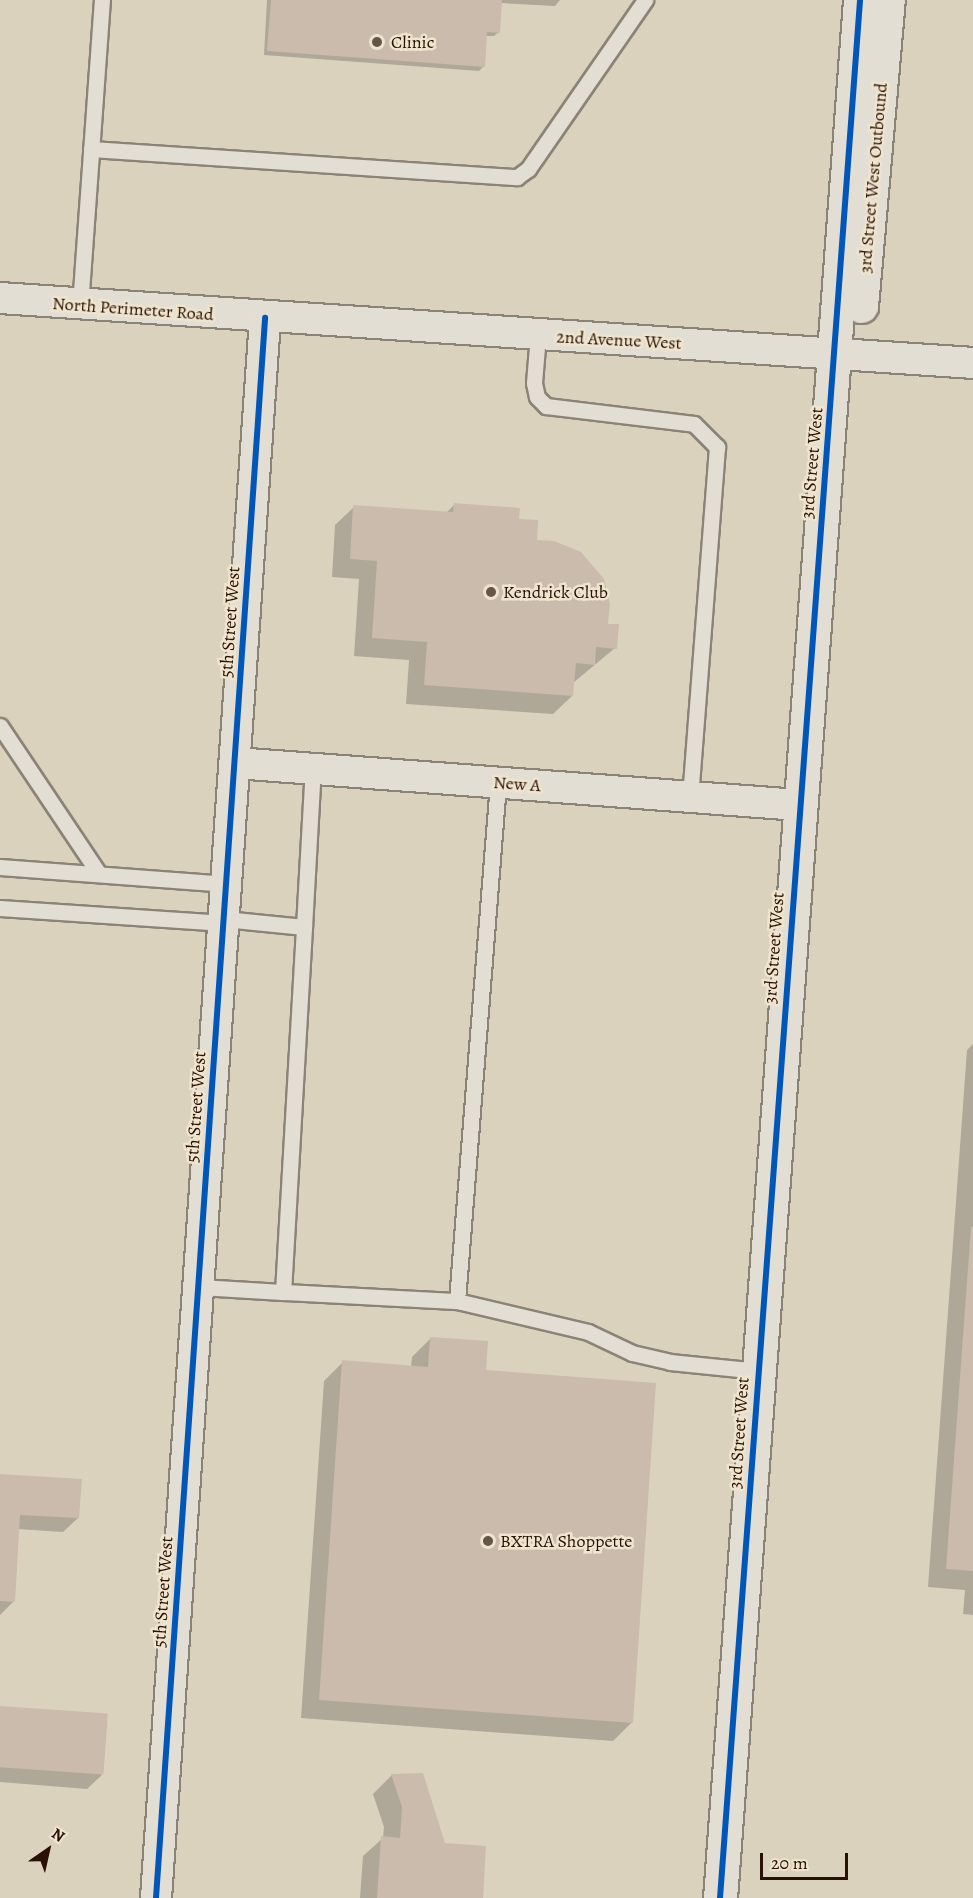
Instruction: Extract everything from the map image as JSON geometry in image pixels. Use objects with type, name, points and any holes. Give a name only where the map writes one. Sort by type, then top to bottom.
[{"type":"street","name":"3rd Street West","points":[[720,1898],[799,805],[847,354],[860,0]]},
{"type":"street","name":"3rd Street West Outbound","points":[[847,354],[888,0]]},
{"type":"street","name":"North Perimeter Road","points":[[0,298],[80,306],[265,318]]},
{"type":"street","name":"2nd Avenue West","points":[[265,318],[973,363]]},
{"type":"street","name":"5th Street West","points":[[156,1898],[200,1287],[265,318]]},
{"type":"street","name":"New A","points":[[235,763],[799,805]]},
{"type":"lane","points":[[80,306],[102,0]]},
{"type":"lane","points":[[91,149],[517,177],[528,169],[645,0]]},
{"type":"lane","points":[[538,335],[534,383],[537,397],[546,406],[693,424],[717,447],[690,797]]},
{"type":"lane","points":[[0,726],[99,874]]},
{"type":"lane","points":[[283,1292],[312,768]]},
{"type":"lane","points":[[457,1300],[498,783]]},
{"type":"lane","points":[[0,867],[227,884]]},
{"type":"lane","points":[[0,908],[304,927]]},
{"type":"lane","points":[[200,1287],[457,1300],[588,1332],[632,1353],[670,1362],[759,1371]]},
{"type":"building","name":"Clinic","points":[[271,0],[502,0],[500,33],[487,32],[485,67],[267,51]]},
{"type":"building","name":"Kendrick Club","points":[[454,503],[520,508],[519,519],[538,520],[537,540],[554,541],[581,552],[604,579],[610,604],[608,624],[619,624],[617,649],[596,647],[595,665],[576,663],[573,696],[424,685],[427,642],[372,638],[377,561],[350,559],[353,505],[453,512]]},
{"type":"building","points":[[971,1227],[973,1227],[973,1571],[946,1569]]},
{"type":"building","name":"BXTRA Shoppette","points":[[430,1337],[488,1341],[486,1370],[656,1383],[633,1723],[319,1700],[342,1360],[428,1367]]},
{"type":"building","points":[[0,1474],[82,1479],[79,1518],[20,1515],[15,1602],[0,1601]]},
{"type":"building","points":[[0,1706],[108,1714],[103,1774],[0,1767]]},
{"type":"building","points":[[423,1773],[445,1843],[486,1846],[483,1898],[377,1898],[381,1836],[400,1838],[402,1807],[391,1774]]},
{"type":"cycle path","points":[[720,1898],[860,0]]},
{"type":"cycle path","points":[[156,1898],[265,318]]},
{"type":"place","name":"Clinic","points":[[377,42]]},
{"type":"place","name":"Kendrick Club","points":[[491,592]]},
{"type":"place","name":"BXTRA Shoppette","points":[[488,1541]]}]
